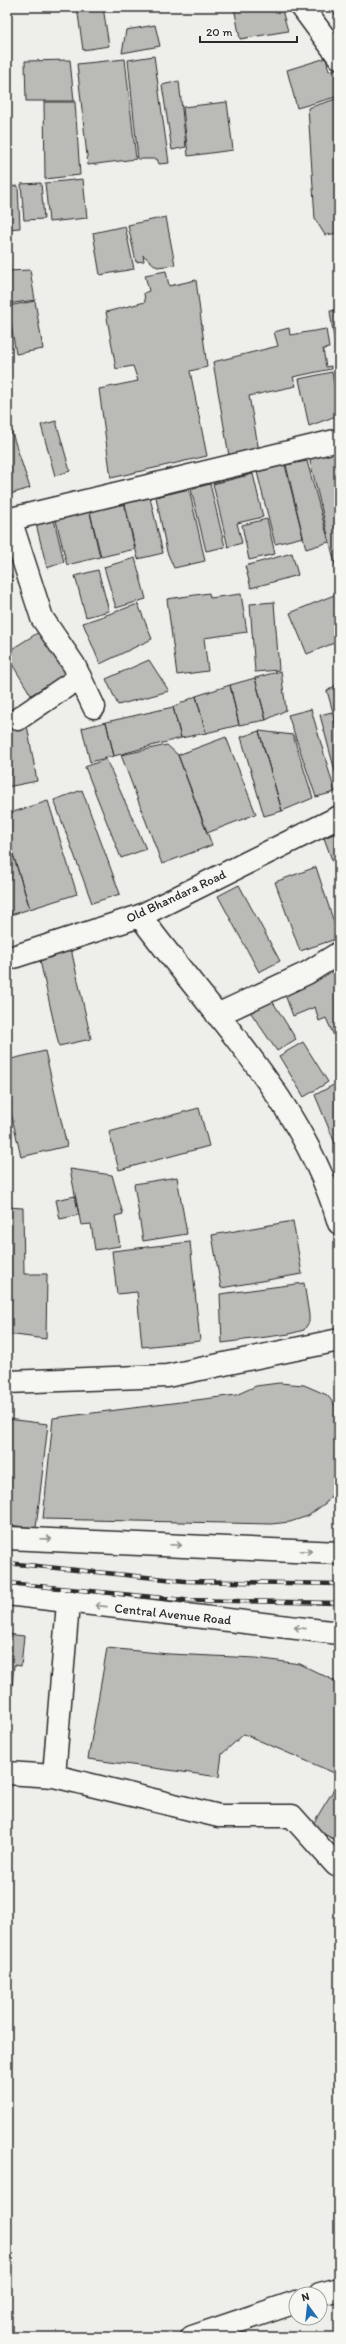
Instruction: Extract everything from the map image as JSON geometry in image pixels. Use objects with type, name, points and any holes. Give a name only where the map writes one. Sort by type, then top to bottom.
[{"type":"main road","points":[[302,7],[339,57]]},
{"type":"main road","points":[[94,707],[80,677],[42,618],[8,520],[339,440]]},
{"type":"main road","points":[[18,719],[80,677]]},
{"type":"main road","name":"Old Bhandara Road","points":[[7,959],[140,916],[339,817]]},
{"type":"main road","points":[[140,916],[178,968],[236,1037],[299,1126],[333,1204],[339,1223]]},
{"type":"main road","points":[[217,1015],[307,974],[339,953]]},
{"type":"main road","points":[[7,1382],[167,1376],[339,1340]]},
{"type":"main road","points":[[7,1538],[339,1552]]},
{"type":"main road","name":"Central Avenue Road","points":[[7,1594],[68,1603],[330,1632]]},
{"type":"main road","points":[[54,1776],[68,1603]]},
{"type":"main road","points":[[330,1632],[339,1648]]},
{"type":"main road","points":[[7,1773],[54,1776],[219,1816],[292,1816],[336,1865],[339,1865]]},
{"type":"main road","points":[[328,2291],[339,2288]]},
{"type":"main road","points":[[192,2337],[288,2305]]},
{"type":"building","points":[[77,7],[103,7],[109,46],[83,50]]},
{"type":"building","points":[[234,7],[281,7],[288,31],[240,39]]},
{"type":"building","points":[[333,7],[339,7],[339,28]]},
{"type":"building","points":[[155,25],[160,46],[122,53],[126,30]]},
{"type":"building","points":[[154,56],[169,163],[159,164],[157,159],[138,159],[128,60]]},
{"type":"building","points":[[326,58],[329,71],[339,68],[339,96],[297,108],[287,70]]},
{"type":"building","points":[[125,59],[136,159],[88,165],[77,64]]},
{"type":"building","points":[[70,60],[74,101],[26,101],[25,61]]},
{"type":"building","points":[[179,81],[186,147],[172,150],[162,85]]},
{"type":"building","points":[[339,98],[339,233],[325,235],[315,219],[308,108]]},
{"type":"building","points":[[44,102],[75,102],[80,175],[45,179]]},
{"type":"building","points":[[227,102],[233,150],[188,156],[183,107]]},
{"type":"building","points":[[83,179],[87,218],[49,222],[45,183]]},
{"type":"building","points":[[41,183],[44,219],[24,220],[21,184]]},
{"type":"building","points":[[18,186],[20,228],[7,229],[7,187]]},
{"type":"building","points":[[166,217],[175,265],[157,267],[143,255],[144,261],[136,262],[128,225]]},
{"type":"building","points":[[125,226],[134,269],[100,275],[93,233]]},
{"type":"building","points":[[30,270],[35,300],[7,304],[7,271]]},
{"type":"building","points":[[166,271],[169,286],[196,280],[207,367],[190,371],[207,456],[111,478],[99,389],[138,381],[133,366],[116,369],[106,312],[145,302],[144,293],[149,291],[145,275]]},
{"type":"building","points":[[35,301],[43,349],[16,354],[8,306]]},
{"type":"building","points":[[339,310],[339,374],[330,311]]},
{"type":"building","points":[[289,328],[290,335],[326,329],[329,348],[323,349],[326,367],[331,366],[331,369],[293,377],[296,386],[249,396],[259,451],[229,456],[213,362],[278,346],[274,332]]},
{"type":"building","points":[[332,372],[339,415],[309,426],[299,379]]},
{"type":"building","points":[[8,421],[30,488],[7,495],[7,422]]},
{"type":"building","points":[[56,421],[70,471],[55,476],[41,425]]},
{"type":"building","points":[[339,445],[339,572],[337,572],[308,453]]},
{"type":"building","points":[[307,461],[329,542],[306,549],[286,465]]},
{"type":"building","points":[[285,465],[303,537],[275,544],[257,472]]},
{"type":"building","points":[[253,474],[263,517],[237,523],[242,543],[228,547],[213,484]]},
{"type":"building","points":[[210,484],[225,547],[206,551],[191,489]]},
{"type":"building","points":[[121,489],[135,549],[101,557],[88,504]]},
{"type":"building","points":[[148,489],[163,553],[138,559],[123,496]]},
{"type":"building","points":[[189,489],[205,561],[174,568],[167,552],[156,497]]},
{"type":"building","points":[[88,504],[100,557],[67,565],[54,512]]},
{"type":"building","points":[[53,515],[64,562],[47,568],[35,520]]},
{"type":"building","points":[[267,519],[275,554],[249,560],[242,525]]},
{"type":"building","points":[[292,553],[298,575],[251,588],[245,566]]},
{"type":"building","points":[[135,558],[146,599],[116,608],[104,567]]},
{"type":"building","points":[[7,565],[13,580],[7,583]]},
{"type":"building","points":[[98,570],[109,611],[86,617],[75,576]]},
{"type":"building","points":[[209,593],[210,598],[241,594],[247,632],[204,638],[208,671],[177,675],[167,599]]},
{"type":"building","points":[[339,593],[339,641],[307,654],[290,613]]},
{"type":"building","points":[[274,602],[279,670],[255,672],[250,604]]},
{"type":"building","points":[[138,604],[152,639],[100,664],[83,623]]},
{"type":"building","points":[[47,627],[73,670],[31,695],[7,656],[7,652]]},
{"type":"building","points":[[149,660],[169,691],[118,705],[106,679]]},
{"type":"building","points":[[281,671],[286,710],[266,720],[255,678]]},
{"type":"building","points":[[255,678],[266,720],[239,725],[230,685]]},
{"type":"building","points":[[339,683],[339,733],[327,691]]},
{"type":"building","points":[[230,685],[239,725],[206,733],[196,696]]},
{"type":"building","points":[[196,696],[206,733],[181,738],[173,707]]},
{"type":"building","points":[[173,707],[181,738],[114,756],[106,722]]},
{"type":"building","points":[[311,709],[335,792],[316,797],[288,715]]},
{"type":"building","points":[[332,712],[339,737],[339,786],[320,715]]},
{"type":"building","points":[[106,722],[114,756],[90,762],[82,728]]},
{"type":"building","points":[[27,725],[37,781],[7,787],[7,729]]},
{"type":"building","points":[[259,731],[293,735],[313,798],[282,811]]},
{"type":"building","points":[[259,731],[282,811],[264,816],[241,737]]},
{"type":"building","points":[[226,737],[256,814],[207,833],[178,755]]},
{"type":"building","points":[[167,745],[178,755],[212,845],[162,864],[121,755]]},
{"type":"building","points":[[106,759],[146,849],[121,858],[85,767]]},
{"type":"building","points":[[82,790],[120,894],[92,903],[54,800]]},
{"type":"building","points":[[48,801],[77,894],[30,909],[7,835],[7,814]]},
{"type":"building","points":[[339,832],[339,879],[324,838]]},
{"type":"building","points":[[7,835],[30,909],[7,916]]},
{"type":"building","points":[[316,867],[339,938],[300,951],[275,882]]},
{"type":"building","points":[[239,885],[280,961],[259,972],[218,896]]},
{"type":"building","points":[[71,949],[91,1039],[59,1046],[39,956]]},
{"type":"building","points":[[339,967],[339,1035],[335,1038],[326,1018],[319,1021],[315,1007],[293,1016],[284,992]]},
{"type":"building","points":[[271,999],[296,1039],[277,1051],[249,1010]]},
{"type":"building","points":[[303,1042],[328,1082],[304,1097],[279,1056]]},
{"type":"building","points":[[45,1051],[67,1146],[21,1157],[7,1095],[7,1060]]},
{"type":"building","points":[[339,1082],[339,1153],[315,1095]]},
{"type":"building","points":[[199,1108],[209,1146],[119,1170],[109,1132]]},
{"type":"building","points":[[70,1169],[112,1175],[123,1214],[115,1216],[120,1246],[95,1250],[91,1224],[81,1225]]},
{"type":"building","points":[[177,1177],[187,1234],[143,1241],[134,1184]]},
{"type":"building","points":[[75,1196],[79,1215],[60,1219],[56,1200]]},
{"type":"building","points":[[7,1207],[23,1208],[24,1274],[47,1274],[46,1339],[7,1334]]},
{"type":"building","points":[[293,1221],[302,1274],[221,1288],[212,1235]]},
{"type":"building","points":[[190,1242],[200,1341],[142,1347],[137,1292],[117,1294],[112,1251]]},
{"type":"building","points":[[304,1283],[309,1322],[304,1330],[289,1334],[222,1343],[220,1294]]},
{"type":"building","points":[[279,1383],[304,1385],[327,1395],[339,1410],[339,1484],[327,1502],[308,1516],[290,1522],[271,1524],[43,1519],[53,1418],[236,1395],[256,1386]]},
{"type":"building","points":[[7,1419],[48,1424],[36,1528],[7,1525]]},
{"type":"building","points":[[7,1634],[24,1636],[21,1666],[14,1665],[12,1688],[7,1687]]},
{"type":"building","points":[[107,1648],[169,1654],[256,1658],[300,1664],[339,1683],[339,1775],[244,1734],[222,1754],[219,1777],[88,1759]]},
{"type":"building","points":[[339,1781],[339,1842],[311,1827]]},
{"type":"railway","points":[[7,1563],[185,1581],[339,1584]]},
{"type":"railway","points":[[7,1583],[184,1600],[339,1603]]}]
